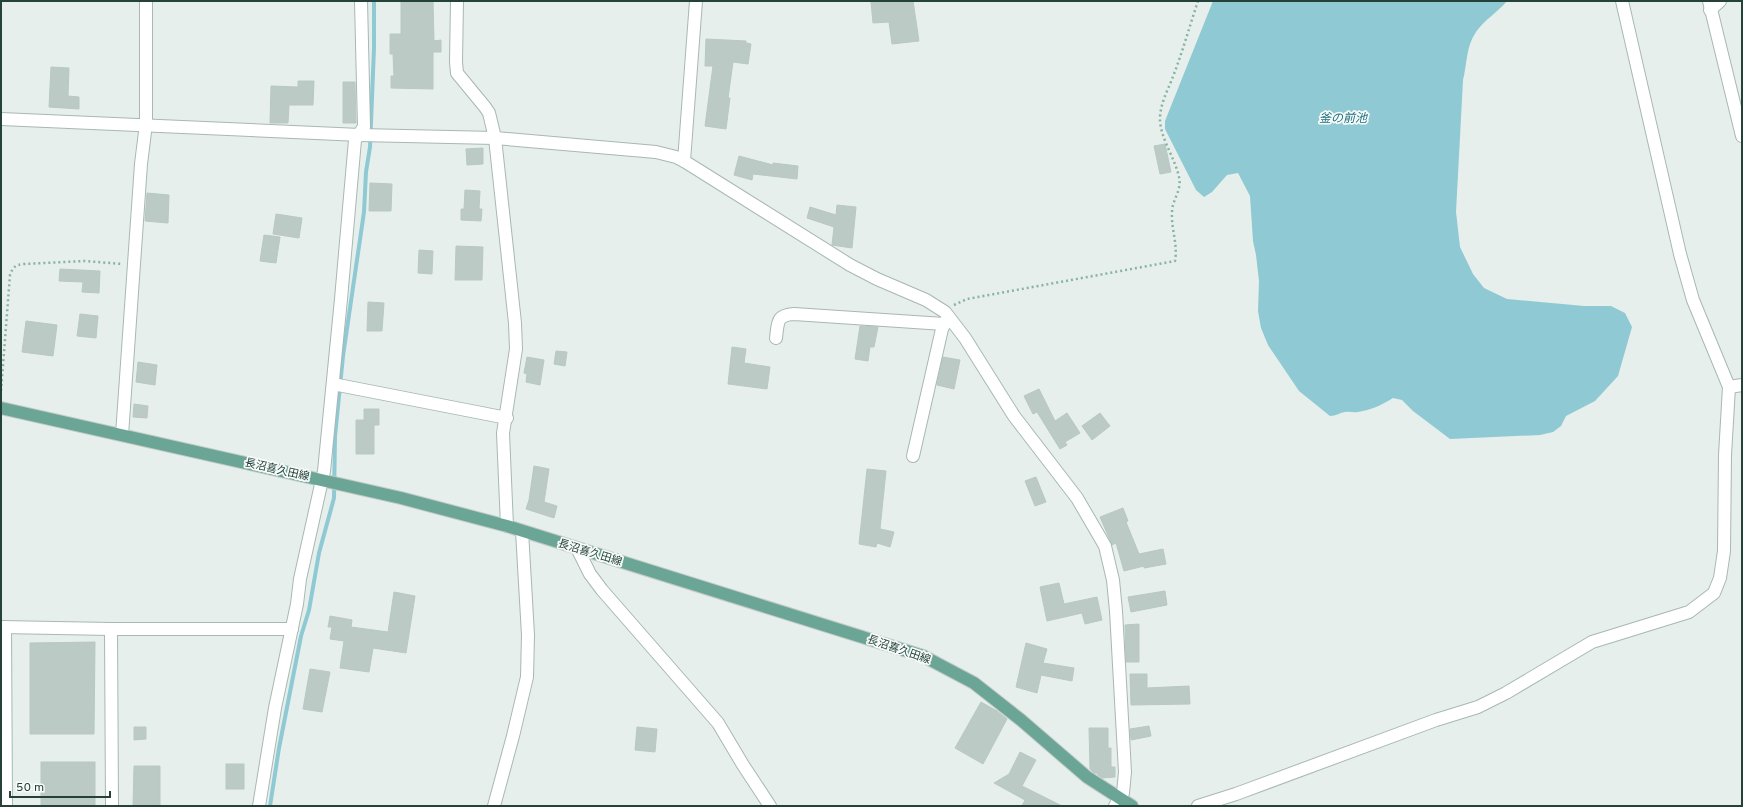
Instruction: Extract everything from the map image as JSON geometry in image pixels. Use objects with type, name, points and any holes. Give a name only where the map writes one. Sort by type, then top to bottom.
[{"type":"main road","name":"長沼喜久田線","points":[[1,408],[401,498],[507,526],[578,550],[923,656],[974,683],[1021,720],[1118,802],[1132,806]]},
{"type":"street","points":[[122,435],[141,164],[146,124],[146,1]]},
{"type":"street","points":[[259,806],[275,708],[292,630],[300,579],[322,480],[333,384],[355,140],[360,135],[364,127],[361,1]]},
{"type":"street","points":[[457,1],[457,72],[485,107],[490,117],[495,138],[516,334],[516,349],[503,444],[507,526]]},
{"type":"street","points":[[684,161],[696,1]]},
{"type":"street","points":[[1198,806],[1236,794],[1436,720],[1478,707],[1513,689],[1592,642],[1689,612],[1714,593],[1720,578],[1724,551],[1725,455],[1729,387],[1693,300],[1680,254],[1622,1]]},
{"type":"street","points":[[1720,1],[1710,5],[1742,136]]},
{"type":"street","points":[[1,119],[146,124],[211,129],[217,128],[360,135],[495,138],[656,152],[676,157],[684,161],[845,261],[877,279],[926,300],[946,317],[965,338],[1014,416],[1077,498],[1105,546],[1113,580],[1116,611],[1125,772],[1124,788],[1118,802]]},
{"type":"street","points":[[776,338],[780,318],[786,314],[946,317]]},
{"type":"street","points":[[913,456],[946,317]]},
{"type":"street","points":[[333,384],[507,418]]},
{"type":"street","points":[[1729,387],[1742,385]]},
{"type":"street","points":[[494,806],[524,690],[528,662],[528,635],[522,531]]},
{"type":"street","points":[[578,550],[590,574],[602,590],[718,723],[743,766],[770,806]]},
{"type":"street","points":[[6,806],[3,627],[292,630]]},
{"type":"street","points":[[111,629],[112,806]]},
{"type":"path","points":[[946,317],[956,304],[967,299],[1175,261],[1176,247],[1172,213],[1173,204],[1179,189],[1179,179],[1161,127],[1160,117],[1162,104],[1174,74],[1198,1]]},
{"type":"path","points":[[1,391],[10,275],[13,268],[18,264],[84,262],[134,265]]},
{"type":"water","name":"釜の前池","points":[[1213,1],[1507,1],[1476,32],[1470,43],[1467,55],[1463,80],[1456,212],[1460,247],[1473,274],[1484,288],[1507,299],[1584,306],[1611,306],[1625,313],[1632,327],[1618,376],[1595,401],[1566,416],[1561,426],[1553,432],[1540,435],[1450,439],[1413,411],[1402,400],[1393,398],[1381,405],[1367,410],[1345,412],[1330,416],[1299,391],[1268,345],[1261,328],[1258,311],[1259,281],[1253,241],[1250,196],[1238,173],[1227,175],[1212,192],[1204,197],[1196,190],[1165,129],[1165,121]]},
{"type":"building","points":[[401,1],[433,1],[434,41],[441,40],[441,52],[433,52],[433,89],[391,88],[391,76],[394,76],[393,54],[390,54],[390,34],[401,34]]},
{"type":"building","points":[[913,1],[919,41],[892,44],[889,22],[873,23],[871,2]]},
{"type":"building","points":[[706,39],[746,41],[746,43],[751,44],[748,64],[733,62],[728,98],[730,98],[726,129],[705,126],[713,66],[705,66]]},
{"type":"building","points":[[51,67],[69,68],[68,96],[79,97],[79,109],[49,107]]},
{"type":"building","points":[[298,81],[314,81],[313,105],[289,105],[288,123],[270,123],[271,86],[298,87]]},
{"type":"building","points":[[343,82],[355,82],[356,123],[343,123]]},
{"type":"building","points":[[1165,144],[1171,172],[1160,174],[1154,146]]},
{"type":"building","points":[[483,148],[483,164],[467,165],[466,149]]},
{"type":"building","points":[[739,156],[773,165],[773,163],[798,166],[797,179],[753,174],[752,180],[734,175]]},
{"type":"building","points":[[370,183],[392,184],[391,211],[369,211]]},
{"type":"building","points":[[465,190],[480,191],[479,209],[482,209],[481,221],[461,220],[461,209],[464,209]]},
{"type":"building","points":[[147,193],[169,195],[168,223],[145,221]]},
{"type":"building","points":[[837,205],[856,207],[852,248],[832,245],[834,227],[807,218],[810,207],[836,215]]},
{"type":"building","points":[[276,214],[302,218],[299,238],[273,234]]},
{"type":"building","points":[[264,235],[280,237],[276,263],[260,261]]},
{"type":"building","points":[[456,246],[483,247],[482,280],[455,280]]},
{"type":"building","points":[[419,250],[433,251],[432,274],[418,273]]},
{"type":"building","points":[[60,269],[100,271],[99,293],[82,292],[83,282],[59,281]]},
{"type":"building","points":[[368,302],[384,303],[382,331],[367,331]]},
{"type":"building","points":[[80,314],[98,316],[96,338],[77,336]]},
{"type":"building","points":[[26,321],[57,325],[53,356],[22,352]]},
{"type":"building","points":[[860,326],[878,327],[874,347],[870,347],[868,361],[855,359]]},
{"type":"building","points":[[732,347],[746,349],[744,363],[770,367],[767,389],[728,384]]},
{"type":"building","points":[[556,351],[567,352],[565,366],[554,364]]},
{"type":"building","points":[[527,357],[544,360],[540,385],[526,382],[527,374],[524,373]]},
{"type":"building","points":[[943,357],[960,360],[954,389],[937,385]]},
{"type":"building","points":[[138,362],[157,365],[155,385],[136,382]]},
{"type":"building","points":[[1039,389],[1055,421],[1067,413],[1080,433],[1065,442],[1067,445],[1060,449],[1037,412],[1033,414],[1024,396]]},
{"type":"building","points":[[134,404],[148,406],[147,418],[133,417]]},
{"type":"building","points":[[364,409],[379,409],[379,425],[374,425],[374,454],[356,454],[356,420],[364,420]]},
{"type":"building","points":[[1100,413],[1110,426],[1092,440],[1082,426]]},
{"type":"building","points":[[534,466],[549,469],[544,502],[557,506],[554,518],[526,509],[529,500]]},
{"type":"building","points":[[867,469],[886,471],[880,529],[894,532],[890,547],[877,543],[876,547],[859,544]]},
{"type":"building","points":[[1036,477],[1046,502],[1035,506],[1025,481]]},
{"type":"building","points":[[1123,508],[1128,521],[1126,522],[1139,554],[1163,549],[1166,564],[1144,568],[1144,566],[1124,571],[1116,543],[1112,545],[1100,517]]},
{"type":"building","points":[[1059,583],[1064,604],[1097,597],[1102,620],[1085,624],[1082,613],[1047,621],[1040,587]]},
{"type":"building","points":[[1165,591],[1167,605],[1131,612],[1128,597]]},
{"type":"building","points":[[394,592],[415,596],[406,653],[373,648],[369,672],[340,668],[344,641],[330,639],[332,627],[328,627],[330,616],[352,620],[351,627],[388,632]]},
{"type":"building","points":[[1139,624],[1139,662],[1126,662],[1125,625]]},
{"type":"building","points":[[95,642],[94,734],[30,734],[30,643]]},
{"type":"building","points":[[1026,643],[1047,649],[1043,663],[1074,668],[1072,681],[1041,675],[1037,693],[1016,687]]},
{"type":"building","points":[[310,669],[330,672],[322,712],[303,709]]},
{"type":"building","points":[[1130,674],[1147,674],[1147,688],[1189,686],[1190,704],[1131,705]]},
{"type":"building","points":[[981,702],[997,711],[1007,719],[983,764],[955,748]]},
{"type":"building","points":[[1149,726],[1151,736],[1131,740],[1130,729]]},
{"type":"building","points":[[134,727],[146,727],[146,739],[134,740]]},
{"type":"building","points":[[637,727],[657,729],[655,752],[635,750]]},
{"type":"building","points":[[1089,728],[1108,728],[1108,748],[1111,748],[1111,767],[1115,767],[1115,777],[1102,778],[1090,769]]},
{"type":"building","points":[[1020,752],[1036,760],[1022,786],[1062,806],[1022,806],[1025,800],[994,783],[1009,774]]},
{"type":"building","points":[[41,762],[95,762],[95,806],[41,806]]},
{"type":"building","points":[[226,764],[244,764],[244,789],[226,789]]},
{"type":"building","points":[[134,766],[160,766],[160,806],[133,806]]},
{"type":"waterway","points":[[270,806],[279,748],[301,636],[309,610],[319,553],[334,498],[335,436],[343,356],[364,212],[366,172],[370,147],[374,48],[374,1]]}]
